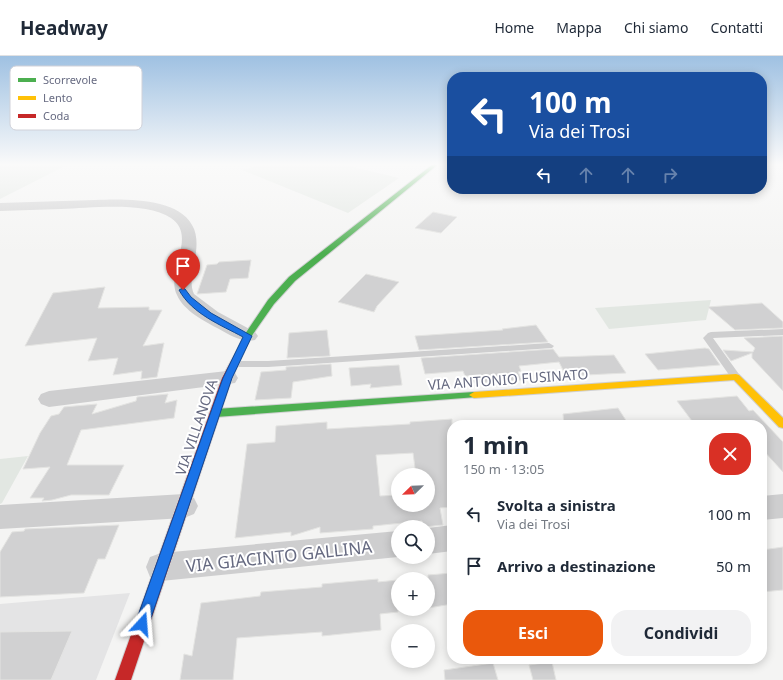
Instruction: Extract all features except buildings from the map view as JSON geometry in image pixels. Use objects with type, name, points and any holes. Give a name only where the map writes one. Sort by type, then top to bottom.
[{"type":"street","name":"VIA VILLANOVA","points":[[123,680],[161,567],[231,371],[248,336],[271,302],[292,280],[397,194]]},
{"type":"street","points":[[0,207],[119,203],[142,205],[168,211],[184,223],[188,232],[189,244],[183,290],[188,299],[208,315],[248,336]]},
{"type":"street","points":[[49,398],[231,371]]},
{"type":"street","points":[[736,377],[783,424]]},
{"type":"street","name":"VIA ANTONIO FUSINATO","points":[[216,413],[736,377]]},
{"type":"street","points":[[0,517],[184,506]]},
{"type":"street","points":[[767,508],[783,506]]},
{"type":"street","points":[[435,540],[447,539]]},
{"type":"street","name":"VIA GIACINTO GALLINA","points":[[161,567],[391,545]]},
{"type":"lane","points":[[736,377],[708,338],[710,335],[783,332]]},
{"type":"lane","points":[[231,371],[268,364],[549,346]]},
{"type":"shaded area","points":[[0,194],[10,194],[0,199]]},
{"type":"shaded area","points":[[301,194],[376,194],[348,213]]},
{"type":"shaded area","points":[[711,300],[706,320],[609,329],[595,308]]},
{"type":"shaded area","points":[[28,456],[2,503],[0,504],[0,459]]},
{"type":"shaded area","points":[[130,593],[96,680],[0,680],[0,604]]},
{"type":"traffic: fast","points":[[240,352],[249,334],[271,302],[292,279],[398,194]]},
{"type":"traffic: fast","points":[[216,413],[474,395]]},
{"type":"traffic: slow","points":[[474,395],[736,377],[783,424]]},
{"type":"traffic: jam","points":[[123,680],[227,378],[240,352]]},
{"type":"route","points":[[142,624],[227,378],[248,336],[208,315],[188,299],[183,290]]}]
